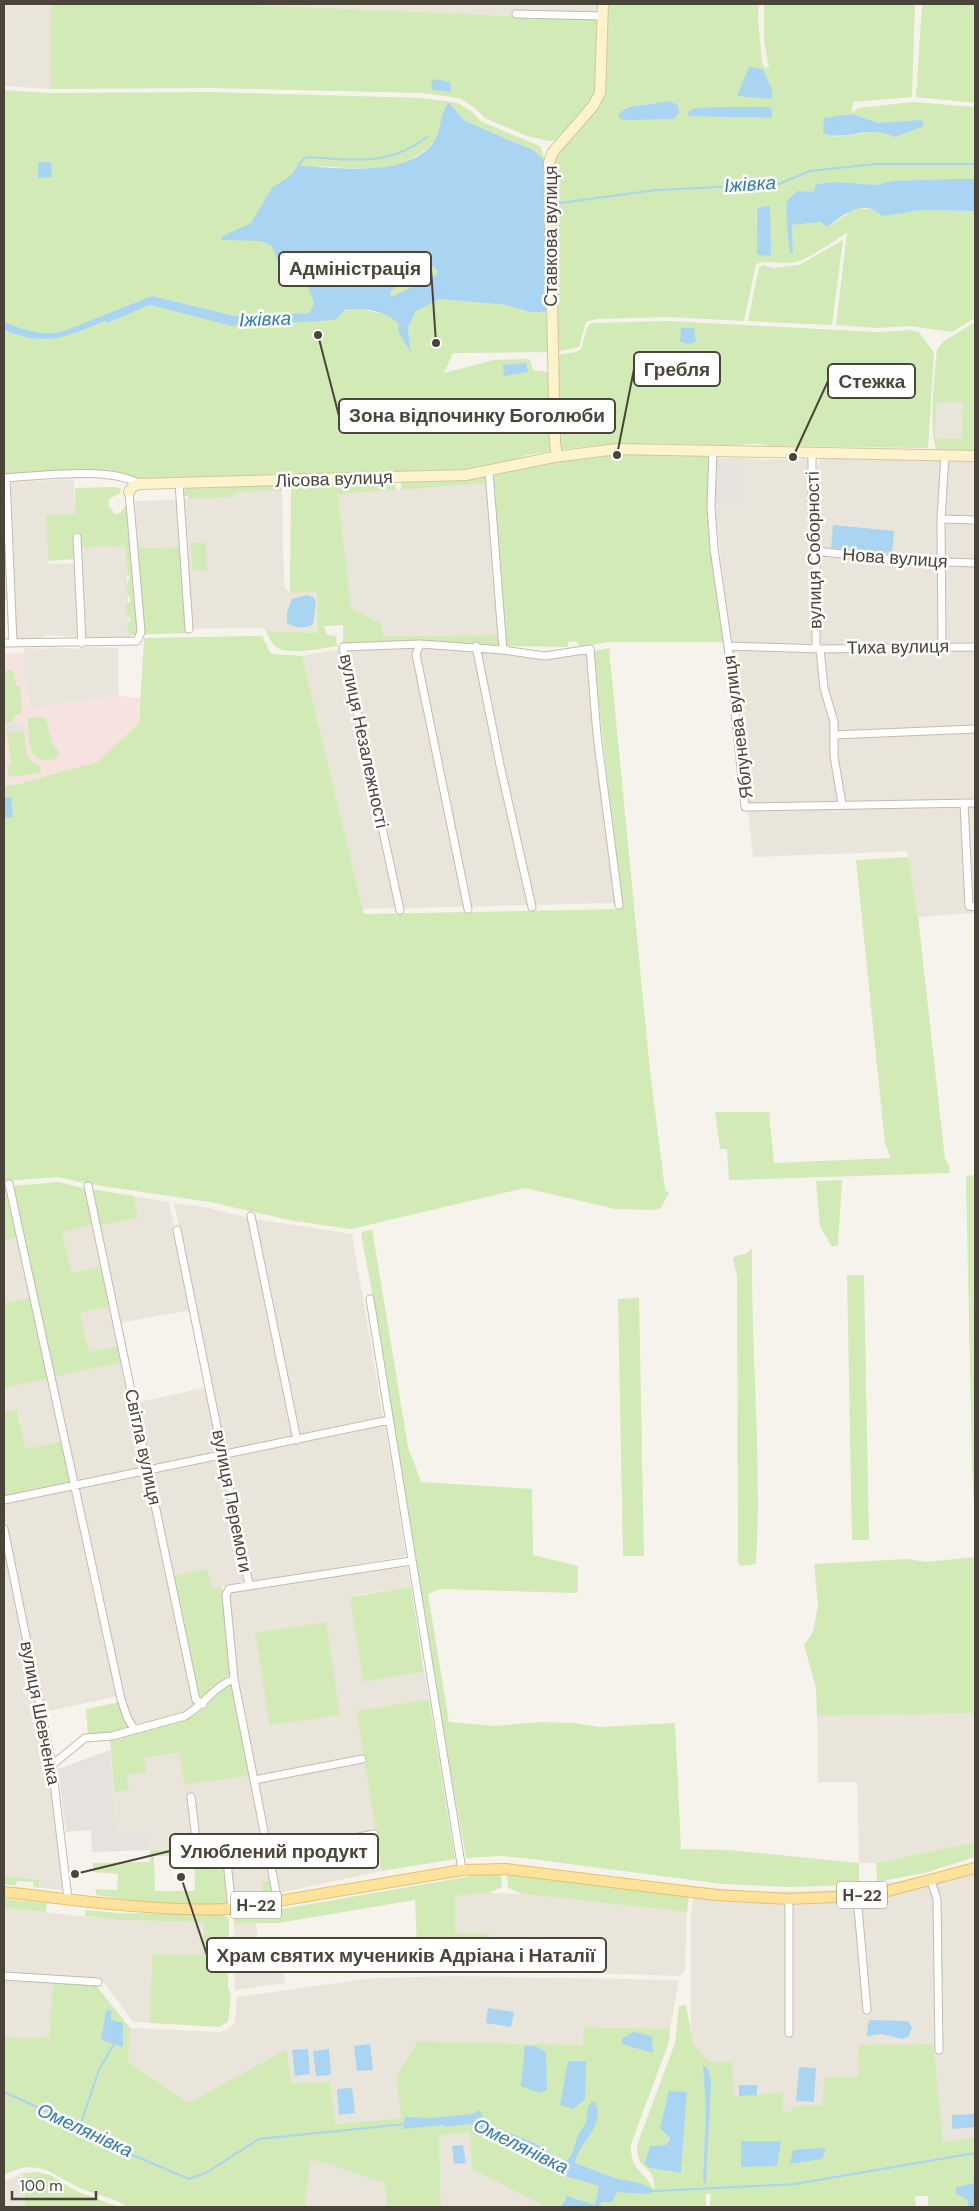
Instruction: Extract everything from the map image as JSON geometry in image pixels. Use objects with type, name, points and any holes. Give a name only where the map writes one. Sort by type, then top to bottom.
[{"type":"main road","name":"Н-22","points":[[4,1892],[160,1908],[195,1910],[232,1909],[462,1870],[506,1869],[716,1895],[788,1899],[857,1896],[884,1892],[975,1868]]},
{"type":"street","name":"Ставкова вулиця","points":[[557,456],[555,443],[549,162],[553,152],[593,106],[600,93],[603,4]]},
{"type":"street","points":[[516,14],[602,16]]},
{"type":"street","name":"Лісова вулиця","points":[[139,484],[466,475],[557,456],[617,449],[975,456]]},
{"type":"street","name":"Яблунева вулиця","points":[[713,450],[711,506],[714,549],[728,646],[745,807],[975,802]]},
{"type":"street","name":"вулиця Соборності","points":[[812,452],[812,513],[816,552],[818,648]]},
{"type":"street","points":[[942,646],[941,519],[945,456]]},
{"type":"street","points":[[489,471],[504,650]]},
{"type":"street","points":[[14,643],[5,478],[106,474],[131,479],[139,484]]},
{"type":"street","points":[[180,483],[189,629]]},
{"type":"street","points":[[4,643],[132,643],[137,641],[140,636],[129,492],[133,486],[139,484]]},
{"type":"street","points":[[941,519],[975,520]]},
{"type":"street","points":[[77,537],[82,643]]},
{"type":"street","name":"Нова вулиця","points":[[816,552],[892,560],[975,563]]},
{"type":"street","points":[[420,644],[416,654],[468,909]]},
{"type":"street","name":"вулиця Незалежності","points":[[400,910],[343,647],[420,644],[476,646],[545,656],[590,649],[597,735],[619,905]]},
{"type":"street","points":[[476,646],[532,907]]},
{"type":"street","name":"Тиха вулиця","points":[[728,646],[818,648],[975,646]]},
{"type":"street","name":"Тиха вулиця","points":[[818,648],[824,688],[834,722],[834,756],[842,804]]},
{"type":"street","points":[[834,734],[975,729]]},
{"type":"street","points":[[964,803],[972,906]]},
{"type":"street","points":[[9,1184],[121,1699],[127,1717],[134,1729]]},
{"type":"street","name":"Світла вулиця","points":[[88,1186],[196,1700],[203,1704]]},
{"type":"street","points":[[252,1216],[297,1440]]},
{"type":"street","name":"вулиця Перемоги","points":[[177,1230],[249,1585],[229,1589],[226,1595],[234,1679],[278,1902]]},
{"type":"street","points":[[370,1299],[462,1870]]},
{"type":"street","points":[[4,1500],[389,1420]]},
{"type":"street","name":"вулиця Шевченка","points":[[4,1529],[52,1765],[68,1899]]},
{"type":"street","points":[[249,1585],[412,1561]]},
{"type":"street","points":[[52,1765],[85,1738],[112,1736],[185,1716],[203,1704],[227,1681],[234,1679]]},
{"type":"street","points":[[254,1780],[362,1759]]},
{"type":"street","points":[[191,1797],[198,1856],[227,1862],[232,1909]]},
{"type":"street","points":[[269,1855],[374,1834]]},
{"type":"street","points":[[931,1881],[937,1899],[940,2050]]},
{"type":"street","points":[[857,1896],[867,2010]]},
{"type":"street","points":[[788,1899],[789,2033]]},
{"type":"street","points":[[4,1976],[98,1982]]},
{"type":"shaded area","points":[[4,4],[51,4],[51,89],[4,86]]},
{"type":"shaded area","points":[[238,4],[599,4],[598,20]]},
{"type":"shaded area","points":[[937,402],[963,403],[961,439],[935,438]]},
{"type":"shaded area","points":[[716,458],[738,458],[738,506],[714,505]]},
{"type":"shaded area","points":[[738,458],[761,459],[762,461],[766,459],[808,460],[815,472],[820,459],[975,460],[975,913],[918,917],[907,851],[753,857],[715,506],[737,506]]},
{"type":"shaded area","points":[[74,479],[75,514],[47,515],[47,542],[48,564],[76,563],[79,637],[47,635],[42,639],[16,639],[11,482]]},
{"type":"shaded area","points":[[4,482],[8,600],[4,600]]},
{"type":"shaded area","points":[[487,483],[497,635],[383,636],[382,624],[351,608],[338,494]]},
{"type":"shaded area","points":[[282,491],[284,587],[290,593],[318,592],[318,633],[266,631],[264,628],[191,629],[184,499],[231,497],[237,492]]},
{"type":"shaded area","points":[[177,500],[179,547],[138,548],[135,501]]},
{"type":"shaded area","points":[[125,546],[130,637],[84,637],[79,547]]},
{"type":"shaded area","points":[[420,646],[473,649],[545,660],[587,652],[616,903],[363,909],[302,656],[352,647]]},
{"type":"shaded area","points":[[49,647],[80,649],[80,647],[118,648],[119,696],[30,709],[22,664],[23,653],[25,648],[48,649]]},
{"type":"shaded area","points":[[23,653],[22,664],[30,709],[119,696],[140,698],[139,723],[97,762],[18,784],[4,786],[4,654]]},
{"type":"shaded area","points":[[23,723],[24,731],[4,733],[4,725]]},
{"type":"shaded area","points":[[134,1196],[169,1202],[191,1310],[120,1323],[99,1226],[138,1218]]},
{"type":"shaded area","points":[[174,1203],[209,1208],[249,1218],[294,1437],[225,1451]]},
{"type":"shaded area","points":[[255,1219],[352,1234],[383,1417],[299,1436]]},
{"type":"shaded area","points":[[94,1224],[103,1266],[72,1273],[62,1231]]},
{"type":"shaded area","points":[[18,1237],[31,1297],[4,1303],[4,1240]]},
{"type":"shaded area","points":[[111,1306],[120,1346],[89,1353],[80,1313]]},
{"type":"shaded area","points":[[123,1362],[145,1468],[76,1482],[54,1377]]},
{"type":"shaded area","points":[[48,1379],[62,1441],[26,1449],[18,1410],[4,1412],[4,1388]]},
{"type":"shaded area","points":[[207,1387],[220,1452],[149,1467],[136,1403]]},
{"type":"shaded area","points":[[385,1424],[406,1556],[251,1582],[226,1457]]},
{"type":"shaded area","points":[[222,1458],[246,1581],[212,1589],[173,1576],[150,1473]]},
{"type":"shaded area","points":[[146,1474],[195,1708],[167,1719],[136,1725],[130,1716],[124,1698],[77,1488]]},
{"type":"shaded area","points":[[72,1489],[118,1696],[44,1712],[4,1514],[4,1503]]},
{"type":"shaded area","points":[[4,1544],[49,1765],[63,1882],[4,1876]]},
{"type":"shaded area","points":[[407,1565],[411,1587],[350,1596],[363,1682],[424,1672],[429,1699],[356,1711],[382,1871],[279,1893],[238,1679],[231,1592]]},
{"type":"shaded area","points":[[975,1713],[975,1842],[876,1863],[859,1863],[857,1782],[818,1782],[817,1716]]},
{"type":"shaded area","points":[[110,1750],[117,1834],[149,1833],[150,1850],[92,1852],[91,1830],[66,1832],[58,1769]]},
{"type":"shaded area","points":[[180,1753],[184,1785],[250,1776],[270,1881],[262,1882],[263,1892],[232,1895],[229,1861],[225,1858],[203,1857],[199,1848],[150,1850],[149,1834],[117,1834],[114,1792],[129,1790],[127,1775],[144,1758]]},
{"type":"shaded area","points":[[975,1861],[975,2144],[690,2182],[691,1917],[695,1886],[755,1892],[853,1890],[930,1875]]},
{"type":"shaded area","points":[[40,1880],[63,1882],[63,1890],[39,1888]]},
{"type":"shaded area","points":[[489,1893],[523,1894],[687,1912],[685,1971],[680,1976],[489,1970],[489,1934],[455,1933],[455,1896]]},
{"type":"shaded area","points":[[5,1908],[117,1920],[204,1922],[203,1955],[152,1954],[150,2023],[133,2022],[102,1980],[4,1973]]},
{"type":"shaded area","points":[[234,1923],[256,1923],[260,1951],[281,1948],[285,1983],[235,1990]]},
{"type":"shaded area","points":[[458,1976],[679,1980],[670,2029],[584,2027],[584,2045],[418,2041],[396,2076],[401,2118],[334,2124],[330,2082],[291,2084],[287,2049],[188,2103],[128,2062],[130,2028],[225,2031],[235,2021],[237,1997],[373,1978]]},
{"type":"shaded area","points":[[4,1978],[53,1982],[49,2037],[4,2038]]},
{"type":"shaded area","points":[[471,2132],[472,2169],[546,2207],[441,2207],[439,2136]]},
{"type":"shaded area","points":[[309,2160],[329,2164],[385,2184],[387,2207],[305,2207]]},
{"type":"shaded area","points":[[23,2173],[25,2207],[4,2207],[4,2181]]},
{"type":"green space","points":[[51,4],[238,4],[598,20],[596,91],[589,103],[557,140],[549,141],[527,136],[485,118],[475,108],[459,98],[423,93],[212,88],[51,89]]},
{"type":"green space","points":[[608,4],[759,4],[758,19],[762,63],[764,67],[769,68],[764,40],[764,4],[915,4],[912,97],[853,102],[852,113],[858,108],[913,102],[975,107],[975,179],[894,181],[876,185],[837,182],[816,184],[814,191],[786,209],[789,223],[790,253],[793,253],[792,225],[821,222],[827,227],[846,215],[851,209],[903,212],[923,210],[975,211],[975,318],[952,332],[911,326],[877,328],[836,325],[847,233],[799,261],[756,264],[744,321],[668,317],[597,319],[586,322],[579,347],[555,352],[552,163],[556,154],[596,109],[605,71]],"holes":[[[670,101],[674,119],[624,108]],[[727,107],[772,111],[772,118],[739,117]],[[852,114],[878,123],[884,131],[833,137]],[[760,207],[769,257],[765,255],[756,224],[757,208]]]},
{"type":"green space","points":[[922,4],[975,4],[975,103],[916,97]]},
{"type":"green space","points":[[4,90],[49,93],[212,92],[423,98],[458,103],[472,112],[482,122],[540,146],[546,162],[550,352],[453,353],[444,373],[494,360],[527,359],[530,360],[533,370],[548,372],[553,451],[457,470],[140,480],[115,473],[4,476],[4,330],[32,338],[55,338],[78,332],[105,321],[108,323],[150,305],[231,326],[358,309],[387,314],[399,324],[411,351],[408,328],[416,311],[440,299],[506,305],[530,312],[533,150],[465,121],[449,104],[448,132],[407,161],[375,168],[319,166],[329,301],[310,313],[235,316],[152,296],[61,332],[39,333],[18,328],[4,322]]},
{"type":"green space","points":[[843,240],[832,325],[748,321],[759,267],[763,265],[773,268],[799,265]]},
{"type":"green space","points":[[434,267],[439,272],[436,275],[393,298],[389,293],[397,284],[409,277]]},
{"type":"green space","points":[[668,321],[877,332],[911,330],[919,332],[934,353],[928,448],[769,446],[752,444],[641,444],[600,445],[559,450],[555,355],[576,352],[581,349],[587,328],[591,323]]},
{"type":"green space","points":[[975,322],[975,451],[937,450],[934,442],[933,417],[936,359],[937,350],[944,341]],"holes":[[[937,402],[963,403],[961,439],[935,438]]]},
{"type":"green space","points":[[605,454],[612,456],[630,454],[707,455],[711,458],[713,549],[724,642],[608,642],[579,647],[577,641],[568,642],[568,647],[505,646],[493,475],[560,460]]},
{"type":"green space","points":[[484,477],[487,479],[501,642],[497,646],[420,641],[343,644],[343,625],[324,626],[327,635],[336,636],[337,646],[295,651],[279,649],[273,644],[266,631],[318,633],[317,592],[290,593],[291,485],[395,482],[396,490],[338,494],[351,608],[382,624],[383,636],[497,635],[487,483],[401,490],[401,482]]},
{"type":"green space","points":[[282,484],[282,491],[237,492],[231,497],[189,499],[188,496],[183,496],[185,488]]},
{"type":"green space","points":[[75,488],[121,488],[120,493],[109,499],[109,508],[112,509],[114,514],[121,513],[128,501],[132,501],[134,506],[137,548],[179,547],[187,633],[130,635],[127,627],[131,618],[127,616],[125,606],[131,601],[125,589],[130,576],[127,575],[125,546],[79,547],[74,540],[74,559],[48,561],[46,515],[75,514]]},
{"type":"green space","points":[[191,543],[206,543],[207,570],[192,570]]},
{"type":"green space","points":[[262,636],[271,654],[302,656],[364,914],[622,909],[593,651],[609,648],[650,1071],[665,1190],[669,1193],[661,1208],[653,1210],[615,1209],[525,1188],[351,1229],[294,1221],[210,1202],[88,1184],[59,1177],[4,1181],[4,818],[12,817],[11,797],[4,798],[4,786],[18,784],[97,762],[139,723],[144,638]]},
{"type":"green space","points":[[11,670],[14,673],[16,686],[20,686],[22,711],[21,714],[15,714],[13,722],[4,724],[4,671]]},
{"type":"green space","points":[[43,717],[46,720],[52,744],[60,753],[55,759],[38,759],[31,749],[28,718]]},
{"type":"green space","points":[[24,731],[28,756],[40,765],[41,773],[9,777],[7,765],[11,764],[7,733]]},
{"type":"green space","points":[[908,857],[918,917],[945,1159],[949,1165],[950,1173],[729,1180],[727,1149],[720,1149],[715,1112],[769,1112],[774,1163],[891,1158],[885,1144],[856,860]]},
{"type":"green space","points":[[975,1175],[975,1527],[966,1176]]},
{"type":"green space","points":[[842,1180],[838,1245],[832,1247],[820,1226],[816,1181]]},
{"type":"green space","points":[[59,1182],[86,1189],[94,1224],[62,1232],[72,1273],[103,1266],[111,1306],[80,1313],[89,1352],[120,1346],[123,1362],[54,1377],[12,1186]]},
{"type":"green space","points":[[7,1186],[18,1237],[4,1240],[4,1187]]},
{"type":"green space","points":[[91,1189],[134,1196],[138,1218],[99,1226]]},
{"type":"green space","points":[[372,1229],[408,1447],[421,1482],[532,1489],[533,1555],[578,1566],[577,1593],[440,1589],[428,1594],[449,1722],[494,1726],[542,1722],[575,1723],[599,1727],[675,1723],[681,1849],[730,1850],[859,1863],[859,1885],[789,1887],[723,1884],[523,1858],[501,1856],[466,1858],[437,1697],[361,1233]]},
{"type":"green space","points":[[752,1248],[758,1525],[756,1564],[741,1566],[738,1563],[737,1276],[733,1260],[735,1256],[746,1254]]},
{"type":"green space","points":[[847,1275],[864,1275],[869,1540],[852,1540]]},
{"type":"green space","points":[[31,1297],[48,1379],[4,1388],[4,1303]]},
{"type":"green space","points":[[639,1298],[644,1556],[623,1556],[618,1299]]},
{"type":"green space","points":[[17,1409],[26,1449],[62,1441],[71,1483],[4,1497],[4,1412]]},
{"type":"green space","points":[[975,1557],[975,1713],[817,1716],[816,1688],[804,1645],[813,1632],[818,1605],[814,1564],[908,1559],[926,1562]]},
{"type":"green space","points":[[207,1569],[212,1588],[221,1586],[224,1593],[230,1673],[202,1701],[199,1698],[173,1576]]},
{"type":"green space","points":[[411,1587],[424,1672],[363,1682],[350,1597]]},
{"type":"green space","points":[[326,1622],[340,1715],[270,1725],[255,1633]]},
{"type":"green space","points":[[227,1686],[232,1686],[250,1776],[184,1785],[179,1753],[144,1758],[146,1772],[127,1775],[129,1790],[114,1792],[110,1741],[135,1732],[169,1725],[186,1719],[197,1713]]},
{"type":"green space","points":[[429,1699],[455,1859],[382,1871],[356,1711]]},
{"type":"green space","points":[[120,1702],[130,1727],[112,1732],[88,1734],[86,1709]]},
{"type":"green space","points":[[975,1842],[975,1857],[928,1872],[877,1882],[876,1863]]},
{"type":"green space","points":[[195,1849],[196,1857],[224,1862],[228,1904],[160,1904],[96,1895],[96,1889],[117,1890],[118,1874],[93,1872],[93,1863],[150,1862],[150,1850]],"holes":[[[194,1855],[195,1891],[155,1891],[154,1856]]]},
{"type":"green space","points":[[483,1874],[501,1875],[502,1887],[489,1893],[455,1896],[455,1933],[489,1934],[489,1970],[418,1970],[415,1900],[278,1923],[234,1923],[234,1913],[282,1909]]},
{"type":"green space","points":[[507,1875],[689,1897],[687,1912],[523,1894],[508,1888]]},
{"type":"green space","points":[[4,1876],[40,1880],[39,1888],[33,1887],[33,1882],[17,1881],[16,1886],[4,1884]]},
{"type":"green space","points":[[270,1881],[272,1891],[267,1898],[233,1902],[232,1895],[262,1892],[262,1882]]},
{"type":"green space","points":[[4,1899],[47,1903],[46,1912],[5,1908],[4,1922]]},
{"type":"green space","points":[[85,1910],[118,1913],[224,1915],[229,1919],[228,1988],[231,1994],[228,2022],[219,2027],[150,2023],[152,1954],[203,1955],[204,1922],[117,1920],[85,1916]]},
{"type":"green space","points":[[53,1982],[95,1984],[130,2028],[128,2062],[188,2103],[287,2049],[291,2083],[330,2082],[335,2124],[401,2118],[396,2076],[418,2041],[583,2045],[584,2027],[670,2029],[669,2042],[631,2144],[631,2153],[635,2165],[654,2190],[652,2176],[640,2161],[637,2145],[675,2043],[679,2006],[686,2005],[693,2044],[710,2062],[732,2062],[734,2097],[783,2092],[783,2113],[791,2112],[793,2106],[823,2105],[824,2077],[859,2077],[858,2045],[933,2044],[943,2142],[975,2137],[975,2183],[956,2187],[968,2200],[968,2207],[928,2207],[928,2196],[915,2196],[916,2207],[710,2207],[711,2194],[706,2194],[706,2207],[546,2207],[472,2169],[470,2132],[439,2136],[441,2207],[387,2207],[385,2184],[329,2164],[310,2160],[305,2207],[128,2207],[80,2188],[44,2170],[27,2167],[4,2175],[4,2038],[49,2037]],"holes":[[[106,2010],[112,2011],[111,2020],[123,2047],[114,2044]],[[703,2066],[711,2082],[706,2183],[703,2181],[706,2111]],[[687,2092],[681,2173],[650,2146],[666,2145]]]},
{"type":"green space","points":[[36,2172],[50,2175],[76,2191],[119,2207],[25,2207],[23,2173]]},
{"type":"water","points":[[749,67],[763,69],[772,90],[772,99],[737,96]]},
{"type":"water","points":[[434,79],[450,82],[451,92],[433,90],[431,84]]},
{"type":"water","points":[[670,101],[678,106],[679,113],[674,119],[623,120],[619,118],[619,113],[629,107]]},
{"type":"water","points":[[449,103],[465,121],[533,150],[546,162],[549,312],[530,312],[506,305],[440,299],[416,311],[408,328],[411,353],[398,331],[399,324],[380,312],[360,309],[345,310],[335,320],[231,326],[150,305],[108,323],[105,321],[78,332],[55,338],[32,338],[4,330],[4,322],[32,332],[61,332],[152,296],[235,316],[310,313],[314,303],[308,286],[281,266],[272,246],[261,241],[222,240],[221,237],[251,223],[272,188],[290,176],[298,166],[351,169],[370,168],[406,162],[422,154],[437,137]],"holes":[[[434,267],[438,272],[436,275],[392,297],[390,293],[403,280],[416,273]]]},
{"type":"water","points":[[770,107],[772,118],[689,116],[688,112],[695,108]]},
{"type":"water","points":[[852,114],[878,123],[922,120],[924,126],[894,137],[886,133],[877,132],[841,136],[823,133],[824,118]]},
{"type":"water","points":[[38,162],[51,162],[52,177],[38,178]]},
{"type":"water","points":[[975,179],[975,211],[923,210],[882,216],[868,208],[861,208],[847,213],[827,227],[821,222],[792,225],[793,253],[790,254],[787,202],[798,191],[814,191],[816,184],[837,182],[876,185],[893,181]]},
{"type":"water","points":[[770,206],[771,256],[759,255],[757,253],[757,208]]},
{"type":"water","points":[[681,328],[694,328],[696,342],[688,344],[680,341]]},
{"type":"water","points":[[526,363],[528,372],[504,376],[503,365]]},
{"type":"water","points":[[833,525],[894,531],[892,554],[831,548]]},
{"type":"water","points":[[307,595],[313,597],[316,602],[313,624],[304,627],[290,625],[287,623],[287,612],[292,599]]},
{"type":"water","points":[[11,797],[13,817],[4,818],[4,798]]},
{"type":"water","points":[[488,2008],[514,2012],[511,2027],[486,2023]]},
{"type":"water","points":[[106,2010],[112,2011],[111,2020],[123,2023],[123,2047],[101,2040]]},
{"type":"water","points":[[870,2020],[908,2021],[912,2028],[908,2037],[902,2039],[882,2034],[867,2036]]},
{"type":"water","points":[[633,2032],[652,2036],[653,2053],[622,2044],[622,2039]]},
{"type":"water","points":[[370,2044],[373,2070],[357,2071],[354,2046]]},
{"type":"water","points":[[525,2046],[535,2046],[546,2052],[547,2090],[539,2093],[521,2086]]},
{"type":"water","points":[[308,2049],[310,2074],[295,2076],[292,2050]]},
{"type":"water","points":[[329,2049],[331,2075],[316,2076],[313,2051]]},
{"type":"water","points":[[568,2061],[586,2061],[585,2099],[573,2109],[560,2105]]},
{"type":"water","points":[[703,2065],[708,2069],[711,2082],[706,2184],[703,2181],[706,2111]]},
{"type":"water","points":[[799,2067],[816,2068],[814,2102],[796,2101]]},
{"type":"water","points":[[739,2085],[757,2085],[757,2095],[739,2096]]},
{"type":"water","points":[[352,2088],[355,2113],[339,2115],[337,2089]]},
{"type":"water","points":[[669,2091],[687,2092],[681,2173],[650,2168],[645,2164],[650,2146],[666,2145],[670,2138],[660,2128]]},
{"type":"water","points":[[592,2102],[595,2102],[597,2119],[591,2134],[577,2155],[575,2163],[614,2178],[643,2184],[655,2191],[647,2194],[617,2192],[612,2202],[602,2202],[598,2207],[562,2207],[566,2196],[595,2205],[599,2186],[555,2173],[513,2146],[469,2124],[403,2129],[405,2117],[431,2118],[472,2114],[479,2110],[483,2117],[482,2120],[488,2124],[532,2142],[558,2158],[567,2161],[572,2154],[578,2135],[586,2123],[588,2107]]},
{"type":"water","points":[[975,2114],[975,2127],[952,2129],[952,2115]]},
{"type":"water","points":[[741,2141],[781,2141],[777,2166],[741,2167]]},
{"type":"water","points":[[463,2145],[466,2163],[454,2164],[452,2146]]},
{"type":"water","points":[[826,2148],[822,2159],[790,2164],[793,2150]]},
{"type":"water","points":[[975,2183],[975,2207],[968,2207],[968,2200],[956,2194],[956,2187]]},
{"type":"waterway","points":[[298,166],[304,158],[310,157],[357,160],[385,157],[399,153],[427,137]]},
{"type":"waterway","name":"Іжівка","points":[[553,204],[656,190],[779,184],[810,171],[875,164],[975,164]]},
{"type":"waterway","points":[[80,2126],[99,2070],[114,2044]]},
{"type":"waterway","name":"Омелянівка","points":[[4,2092],[79,2126],[133,2155],[189,2179],[206,2173],[259,2139],[405,2124]]},
{"type":"waterway","name":"Омелянівка","points":[[654,2191],[795,2184],[975,2153]]},
{"type":"place","name":"Зона відпочинку Боголюби","points":[[318,335]]},
{"type":"place","name":"Адміністрація","points":[[436,343]]},
{"type":"place","name":"Гребля","points":[[617,455]]},
{"type":"place","name":"Стежка","points":[[793,457]]},
{"type":"place","name":"Улюблений продукт","points":[[75,1874]]},
{"type":"place","name":"Храм святих мучеників Адріана і Наталії","points":[[181,1877]]}]
